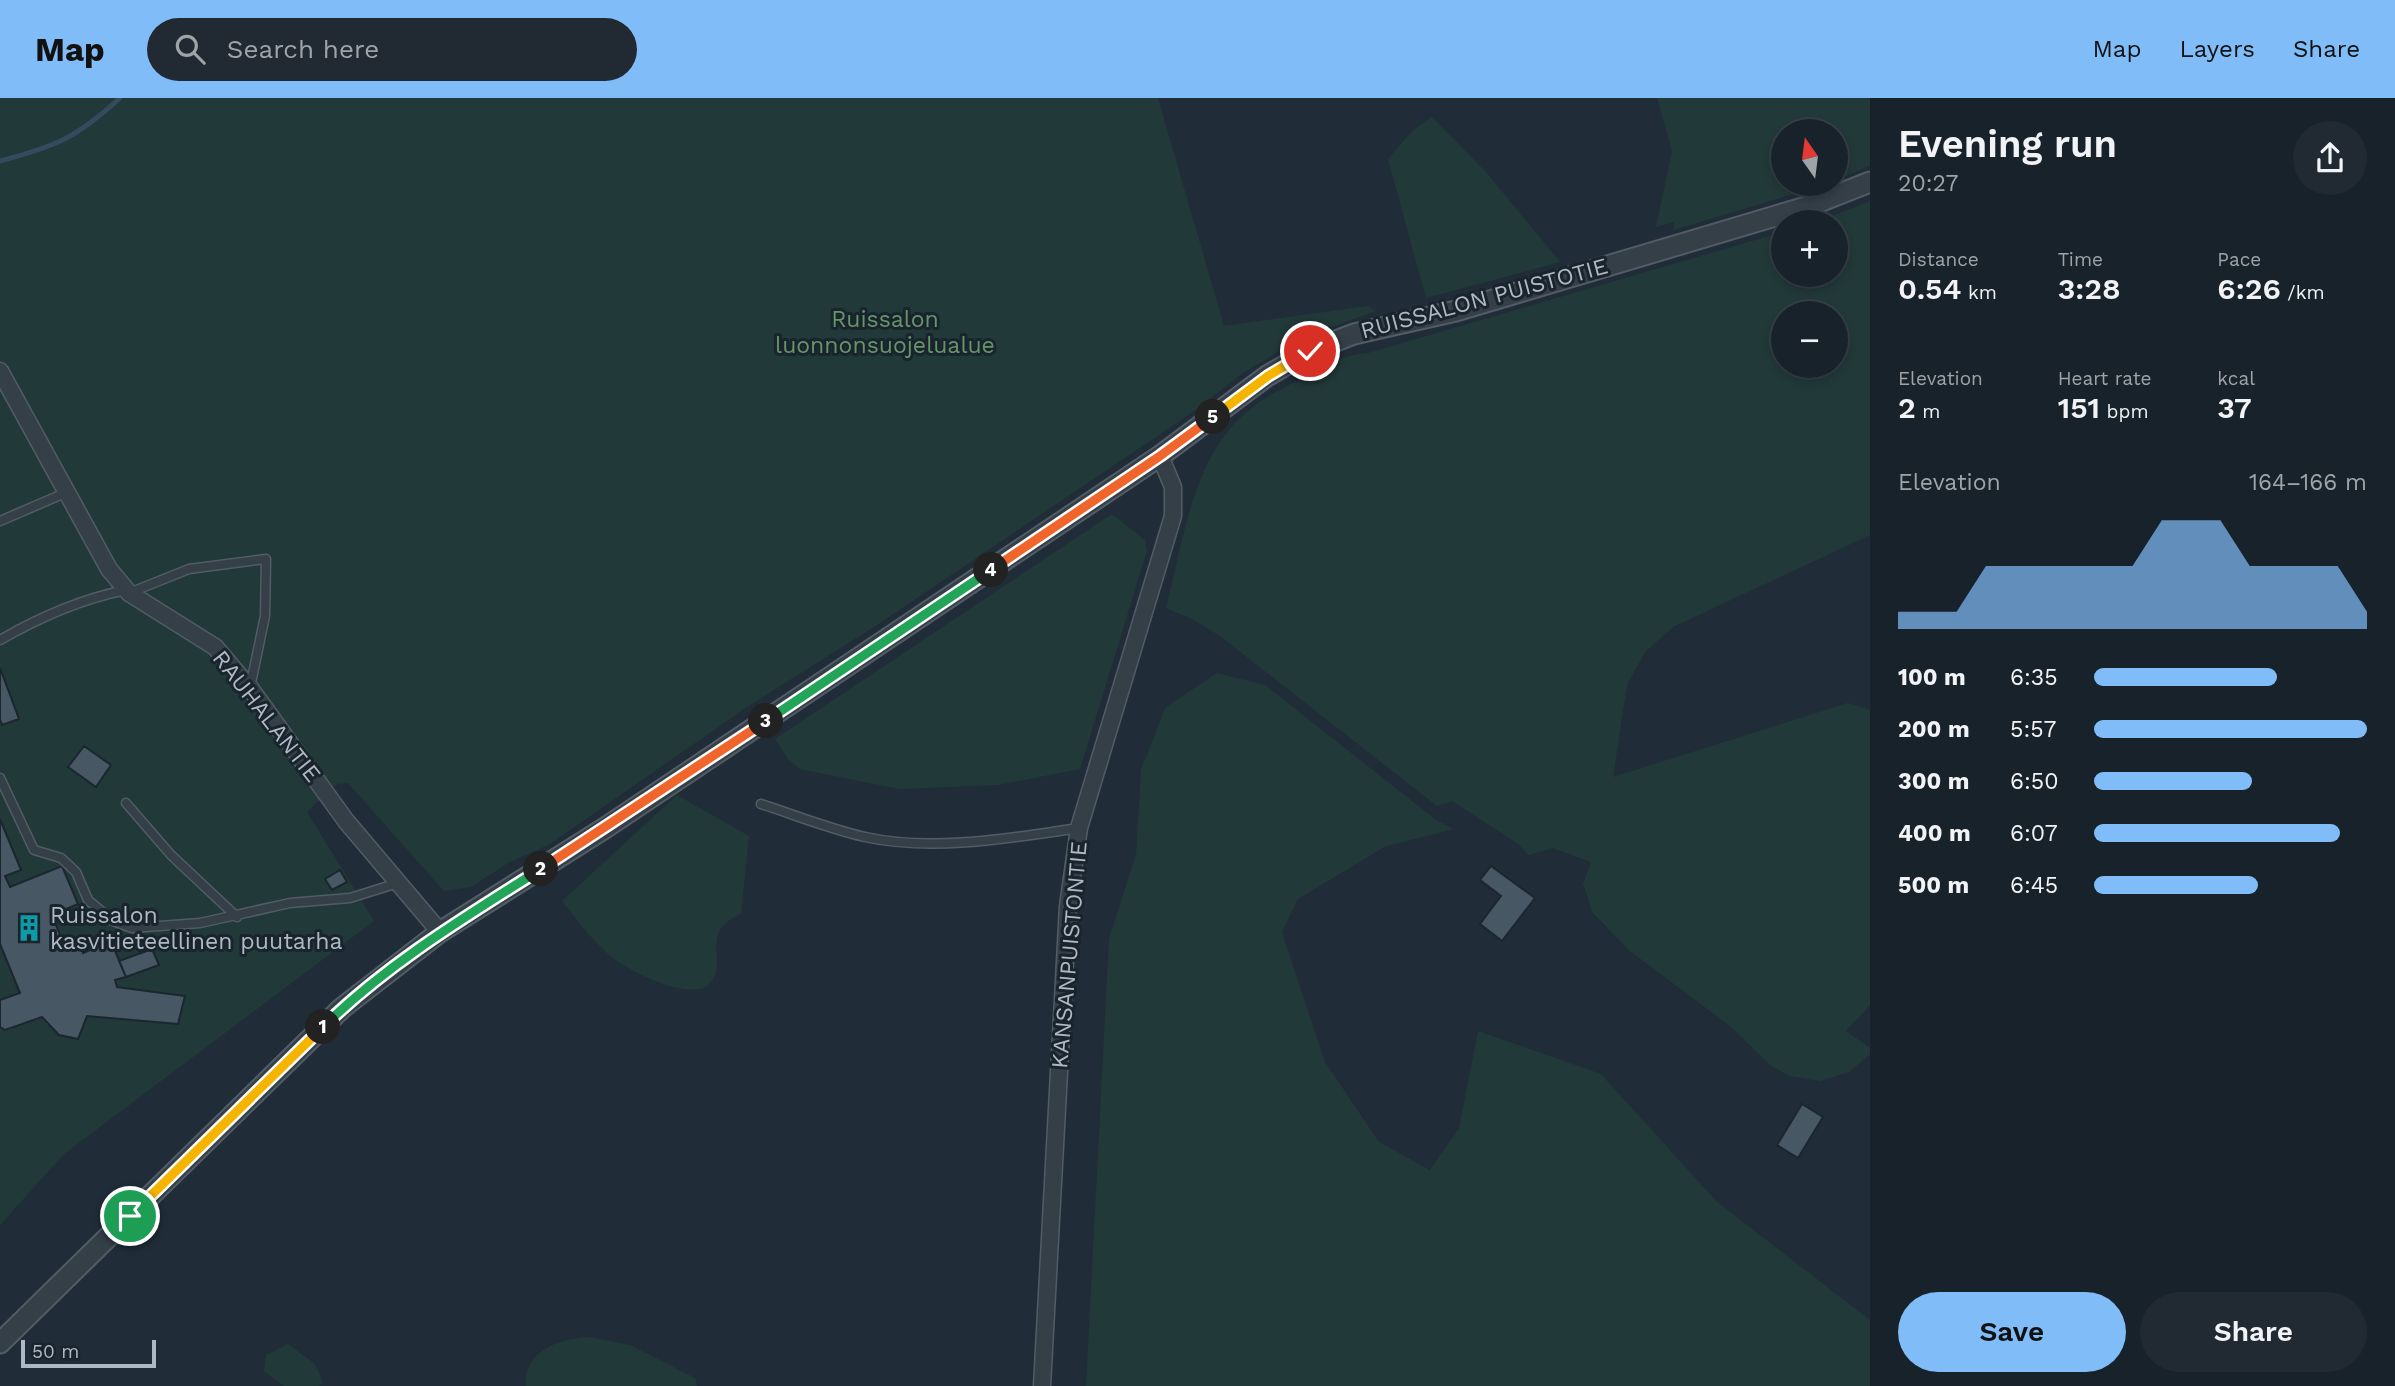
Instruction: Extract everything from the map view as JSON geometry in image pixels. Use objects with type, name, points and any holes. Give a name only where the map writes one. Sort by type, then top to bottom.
[{"type":"street","name":"RUISSALON PUISTOTIE","points":[[0,1343],[342,1008],[440,932],[605,828],[1160,456],[1268,376],[1310,351],[1354,334],[1456,311],[1809,206],[1870,182]]},
{"type":"street","name":"RAUHALANTIE","points":[[0,371],[65,493],[109,569],[127,592],[215,647],[250,688],[346,821],[440,932]]},
{"type":"street","name":"KANSANPUISTONTIE","points":[[1041,1386],[1068,906],[1079,828],[1173,516],[1173,486],[1160,456]]},
{"type":"lane","points":[[0,521],[65,493]]},
{"type":"lane","points":[[0,640],[37,619],[91,597],[127,592],[189,569],[266,559],[265,616],[250,688]]},
{"type":"lane","points":[[0,778],[34,850],[61,858],[76,872],[88,900],[113,921],[132,928],[168,928],[237,917],[290,903],[350,898],[398,883]]},
{"type":"lane","points":[[126,803],[171,855],[237,917]]},
{"type":"lane","points":[[761,804],[865,837],[918,844],[1010,838],[1079,828]]},
{"type":"green space","name":"Ruissalon luonnonsuojelualue","points":[[0,98],[1158,98],[1224,326],[1368,306],[1376,311],[1301,338],[1243,373],[1187,416],[877,625],[750,705],[550,844],[508,863],[471,887],[444,891],[348,783],[337,784],[307,812],[374,921],[64,1154],[0,1225]]},
{"type":"green space","points":[[1657,98],[1870,98],[1870,165],[1848,175],[1848,119],[1771,119],[1771,196],[1786,196],[1674,230],[1674,222],[1656,227],[1672,151]]},
{"type":"green space","points":[[1432,117],[1486,172],[1560,262],[1426,298],[1388,159],[1413,130]]},
{"type":"green space","points":[[1870,201],[1870,535],[1673,627],[1645,652],[1627,685],[1613,777],[1848,703],[1870,710],[1870,1005],[1846,1031],[1870,1048],[1870,1054],[1849,1072],[1820,1081],[1790,1076],[1770,1065],[1730,1026],[1630,951],[1593,913],[1583,884],[1591,862],[1552,848],[1529,855],[1517,843],[1452,801],[1437,806],[1220,636],[1192,619],[1166,608],[1191,506],[1211,457],[1224,436],[1241,417],[1268,396],[1324,366],[1350,356],[1771,235],[1771,287],[1848,287],[1847,210]]},
{"type":"green space","points":[[1112,514],[1145,540],[1147,551],[1080,769],[998,785],[899,789],[800,769],[788,759],[775,739]]},
{"type":"green space","points":[[1217,673],[1265,685],[1436,820],[1454,829],[1386,846],[1298,899],[1282,932],[1325,1062],[1379,1142],[1430,1170],[1459,1128],[1478,1031],[1601,1074],[1716,1201],[1870,1320],[1870,1386],[1086,1386],[1109,939],[1136,854],[1141,770],[1165,708]]},
{"type":"green space","points":[[677,795],[749,836],[741,914],[728,921],[721,929],[717,964],[711,982],[703,988],[692,990],[650,979],[617,961],[594,941],[562,901]]},
{"type":"green space","points":[[589,1337],[630,1345],[695,1378],[697,1386],[526,1386],[527,1374],[537,1355],[566,1340]]},
{"type":"green space","points":[[288,1344],[315,1364],[323,1383],[319,1386],[284,1386],[264,1371],[266,1355]]},
{"type":"building","points":[[0,668],[19,719],[2,725],[0,719]]},
{"type":"building","points":[[84,746],[111,765],[96,787],[68,767]]},
{"type":"building","name":"Ruissalon kasvitieteellinen puutarha","points":[[0,819],[21,870],[5,876],[10,887],[62,866],[78,904],[52,915],[66,950],[81,944],[83,953],[111,941],[126,977],[115,980],[117,987],[185,996],[178,1024],[87,1016],[78,1039],[59,1035],[42,1017],[5,1030],[0,1027],[0,1000],[20,993],[0,944]]},
{"type":"building","points":[[1491,866],[1535,898],[1502,941],[1480,924],[1501,896],[1480,880]]},
{"type":"building","points":[[340,870],[347,882],[332,890],[325,879]]},
{"type":"building","points":[[152,949],[159,965],[126,977],[119,961]]},
{"type":"building","points":[[1802,1104],[1823,1117],[1798,1158],[1777,1145]]},
{"type":"waterway","points":[[0,161],[65,139],[91,123],[120,98]]},
{"type":"place","name":"Ruissalon kasvitieteellinen puutarha","points":[[29,928]]},
{"type":"route","points":[[130,1216],[342,1008],[440,932],[682,777],[1160,456],[1268,376],[1310,351]]}]
